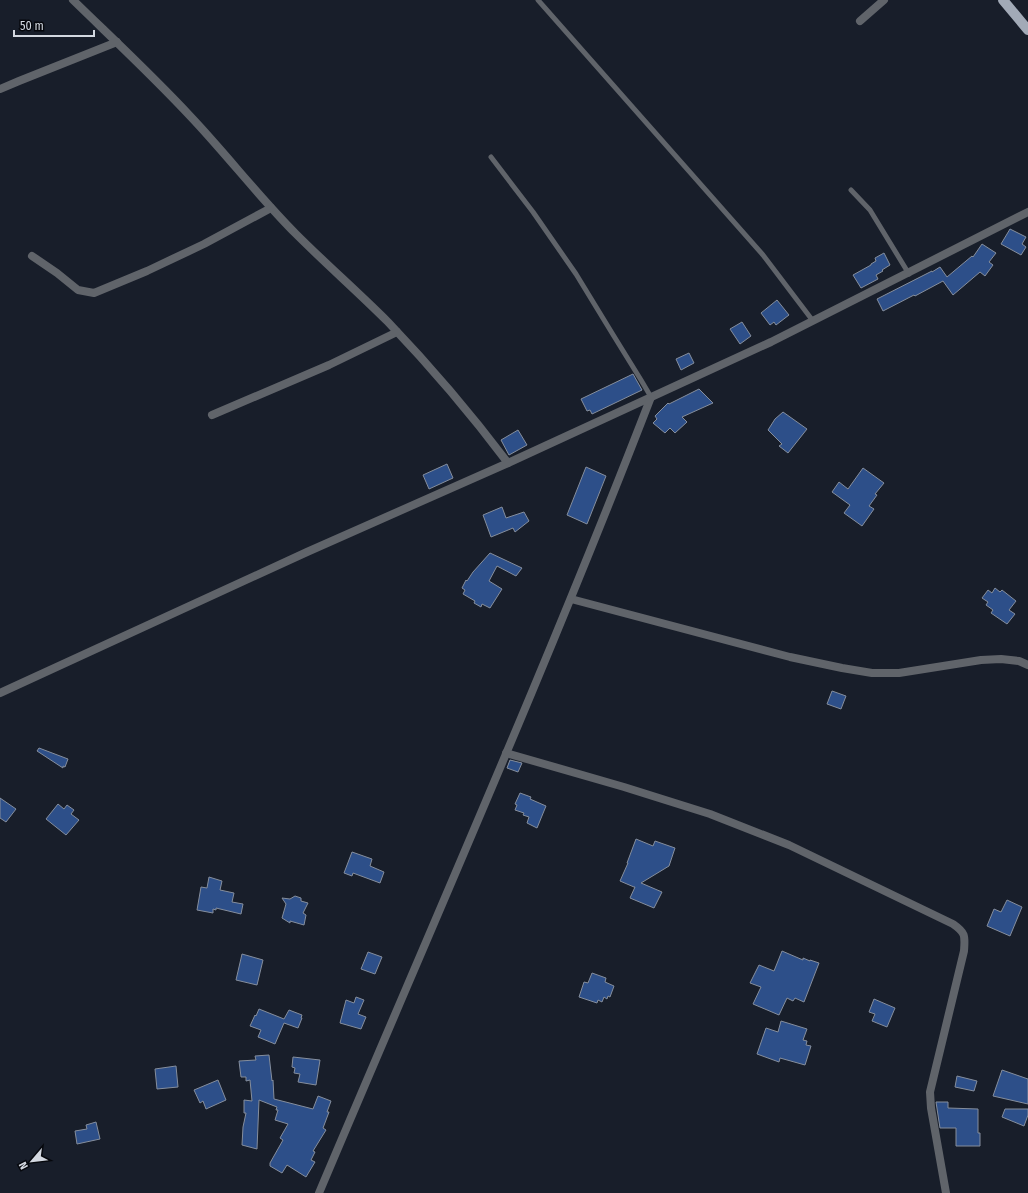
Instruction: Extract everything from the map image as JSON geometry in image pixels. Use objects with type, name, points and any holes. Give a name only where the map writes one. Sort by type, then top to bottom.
[{"type":"main road","points":[[1003,0],[1028,30]]},
{"type":"street","points":[[73,0],[191,117],[271,208],[297,235],[351,285],[396,332],[461,403],[508,464]]},
{"type":"street","points":[[860,21],[884,0]]},
{"type":"street","points":[[0,89],[19,80],[117,42]]},
{"type":"street","points":[[32,256],[78,290],[94,293],[197,248],[271,208]]},
{"type":"street","points":[[0,693],[307,552],[508,464],[771,342],[909,274],[1028,212]]},
{"type":"street","points":[[212,415],[329,365],[396,332]]},
{"type":"street","points":[[319,1193],[571,599],[651,398]]},
{"type":"street","points":[[571,599],[790,656],[872,673],[899,673],[981,660],[1001,659],[1019,661],[1028,665]]},
{"type":"street","points":[[506,753],[624,787],[710,814],[789,845],[953,924],[962,930],[965,938],[964,951],[930,1092],[931,1108],[946,1193]]},
{"type":"lane","points":[[538,0],[763,255],[814,321]]},
{"type":"lane","points":[[491,157],[533,212],[576,274],[642,380],[651,398]]},
{"type":"lane","points":[[851,190],[870,210],[909,274]]},
{"type":"building","points":[[1010,229],[1026,237],[1022,244],[1026,247],[1021,255],[1001,244]]},
{"type":"building","points":[[982,244],[996,253],[989,262],[993,265],[985,276],[980,272],[953,295],[943,281],[883,311],[877,299],[940,267],[947,277],[972,256],[973,257]]},
{"type":"building","points":[[884,253],[890,265],[876,275],[878,279],[861,288],[853,275],[871,265],[876,261],[875,258]]},
{"type":"building","points":[[777,300],[789,315],[776,325],[774,322],[770,325],[761,313]]},
{"type":"building","points":[[742,322],[751,336],[740,344],[730,329]]},
{"type":"building","points":[[689,353],[694,363],[681,370],[676,359]]},
{"type":"building","points":[[633,374],[642,390],[592,414],[590,410],[587,411],[581,399]]},
{"type":"building","points":[[699,389],[713,403],[682,417],[687,422],[675,433],[670,428],[665,433],[653,423],[657,419],[655,416],[668,403],[669,404]]},
{"type":"building","points":[[783,412],[807,429],[788,453],[779,446],[782,444],[768,430],[775,419]]},
{"type":"building","points":[[518,430],[527,445],[509,455],[501,440]]},
{"type":"building","points":[[447,464],[453,478],[429,489],[423,475]]},
{"type":"building","points":[[586,467],[606,476],[587,524],[567,515]]},
{"type":"building","points":[[863,468],[884,483],[875,494],[877,495],[869,506],[874,509],[862,526],[844,513],[850,505],[832,492],[839,482],[848,489]]},
{"type":"building","points":[[502,507],[506,518],[524,512],[529,521],[515,532],[513,528],[491,537],[483,515]]},
{"type":"building","points":[[490,553],[522,568],[516,576],[497,566],[489,581],[502,589],[490,608],[482,604],[481,607],[474,603],[475,601],[463,594],[465,590],[462,588],[466,580],[467,581]]},
{"type":"building","points":[[995,588],[1000,592],[1002,590],[1016,601],[1009,610],[1015,614],[1007,624],[991,613],[993,610],[986,605],[988,602],[982,598],[988,590],[992,593]]},
{"type":"building","points":[[832,691],[846,696],[841,709],[827,704]]},
{"type":"building","points":[[39,748],[68,759],[65,767],[63,766],[63,768],[37,751]]},
{"type":"building","points":[[510,760],[522,763],[518,772],[507,768]]},
{"type":"building","points":[[520,793],[531,797],[530,799],[546,806],[537,828],[527,823],[529,817],[523,815],[524,813],[515,810],[517,805],[515,804]]},
{"type":"building","points":[[0,798],[16,809],[6,822],[0,818]]},
{"type":"building","points":[[58,804],[64,809],[67,805],[74,810],[71,814],[79,820],[66,835],[46,819]]},
{"type":"building","points":[[636,839],[653,846],[655,841],[675,848],[669,866],[641,883],[662,892],[654,908],[630,898],[635,887],[620,881]]},
{"type":"building","points":[[352,852],[372,859],[370,866],[384,872],[380,883],[353,873],[352,876],[344,873]]},
{"type":"building","points":[[209,877],[222,881],[220,890],[234,893],[232,902],[243,904],[241,914],[216,908],[216,910],[213,909],[213,913],[197,910],[201,887],[207,888]]},
{"type":"building","points":[[295,896],[301,898],[301,901],[308,903],[303,913],[306,915],[304,925],[290,921],[290,923],[282,918],[286,904],[282,898],[290,899]]},
{"type":"building","points":[[1007,900],[1022,907],[1010,936],[987,926],[994,909],[1001,912]]},
{"type":"building","points":[[782,951],[803,960],[803,958],[819,963],[804,1002],[795,998],[793,1001],[787,998],[779,1015],[753,1004],[761,987],[750,983],[759,965],[774,971]]},
{"type":"building","points":[[368,952],[382,957],[375,974],[361,969]]},
{"type":"building","points":[[242,954],[263,960],[257,985],[236,980]]},
{"type":"building","points":[[592,973],[606,978],[605,982],[614,986],[610,997],[608,996],[607,999],[604,997],[602,1002],[598,1000],[597,1003],[579,997],[584,982],[588,983]]},
{"type":"building","points":[[356,997],[364,1000],[358,1014],[366,1017],[361,1029],[340,1023],[346,1000],[354,1003]]},
{"type":"building","points":[[874,999],[895,1008],[887,1027],[872,1021],[875,1014],[869,1012]]},
{"type":"building","points":[[259,1009],[284,1019],[289,1010],[302,1015],[302,1018],[298,1028],[284,1023],[275,1044],[258,1037],[261,1030],[250,1026]]},
{"type":"building","points":[[781,1021],[807,1029],[803,1040],[807,1041],[806,1045],[811,1046],[805,1065],[780,1058],[779,1062],[757,1054],[766,1028],[778,1032]]},
{"type":"building","points":[[269,1055],[274,1099],[313,1109],[318,1096],[331,1101],[327,1112],[329,1112],[323,1128],[326,1130],[313,1151],[315,1152],[311,1160],[315,1162],[306,1177],[287,1165],[282,1173],[270,1166],[270,1163],[283,1140],[280,1138],[288,1124],[275,1120],[278,1110],[276,1110],[277,1107],[259,1100],[257,1149],[242,1145],[243,1127],[246,1113],[244,1113],[244,1100],[252,1101],[250,1080],[246,1081],[246,1077],[241,1077],[239,1061],[256,1060],[255,1056]]},
{"type":"building","points":[[293,1057],[320,1060],[316,1085],[298,1082],[300,1074],[294,1073],[295,1068],[292,1067]]},
{"type":"building","points":[[176,1066],[178,1087],[157,1089],[155,1069]]},
{"type":"building","points":[[1002,1070],[1028,1079],[1028,1104],[993,1096]]},
{"type":"building","points":[[957,1076],[977,1081],[974,1091],[955,1087]]},
{"type":"building","points":[[218,1080],[226,1100],[206,1109],[203,1101],[200,1103],[194,1090]]},
{"type":"building","points":[[936,1102],[948,1102],[948,1108],[978,1109],[978,1133],[980,1133],[980,1146],[956,1146],[956,1128],[940,1128]]},
{"type":"building","points":[[1005,1109],[1028,1109],[1028,1115],[1024,1126],[1002,1117]]},
{"type":"building","points":[[96,1122],[100,1139],[77,1144],[75,1131],[87,1129],[86,1125]]}]
